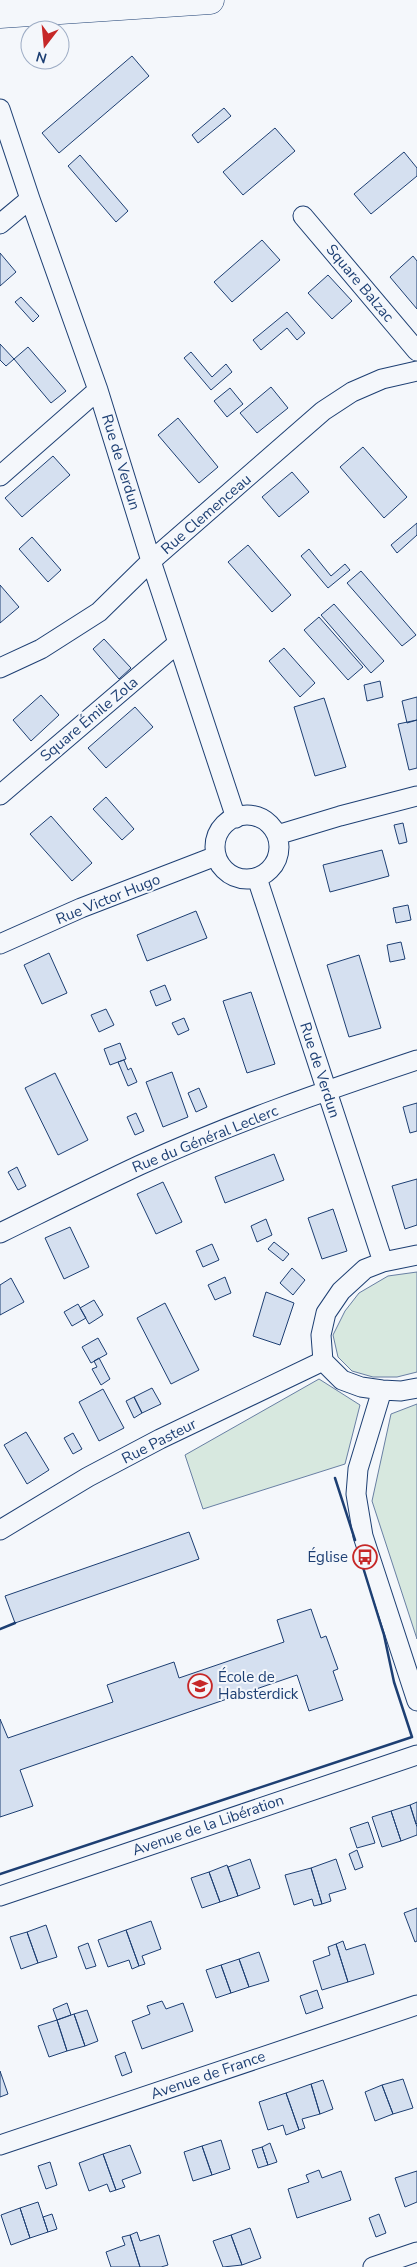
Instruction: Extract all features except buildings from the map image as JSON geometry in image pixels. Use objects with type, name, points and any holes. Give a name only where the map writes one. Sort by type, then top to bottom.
[{"type":"main road","points":[[0,14],[210,0]]},
{"type":"street","name":"Rue de Verdun","points":[[0,109],[98,390],[151,561],[236,818]]},
{"type":"street","points":[[0,224],[30,199]]},
{"type":"street","name":"Square Balzac","points":[[303,216],[417,351]]},
{"type":"street","name":"Rue Clemenceau","points":[[0,668],[41,649],[99,612],[151,561],[323,411],[352,392],[382,379],[417,371]]},
{"type":"street","points":[[0,476],[98,390]]},
{"type":"street","name":"Square Émile Zola","points":[[0,794],[178,643]]},
{"type":"street","points":[[277,835],[417,796]]},
{"type":"street","points":[[256,816],[265,820],[277,835],[280,846],[274,866],[257,878],[240,878],[232,875],[225,870],[216,856],[217,837],[228,822],[236,818],[256,816]]},
{"type":"street","name":"Rue Victor Hugo","points":[[0,944],[81,908],[216,856]]},
{"type":"street","name":"Rue de Verdun","points":[[257,878],[384,1262]]},
{"type":"street","name":"Rue du Général Leclerc","points":[[0,1233],[141,1164],[327,1090],[417,1060]]},
{"type":"street","points":[[417,1255],[384,1262],[366,1269],[341,1291],[326,1313],[321,1335],[323,1361],[342,1380],[361,1387],[382,1390],[401,1391],[417,1388]]},
{"type":"street","name":"Rue Pasteur","points":[[0,1530],[88,1477],[128,1456],[323,1361]]},
{"type":"street","points":[[382,1390],[358,1469],[356,1494],[363,1536],[417,1701]]},
{"type":"street","name":"Avenue de la Libération","points":[[0,1896],[417,1755]]},
{"type":"street","name":"Avenue de France","points":[[0,2145],[417,2004]]},
{"type":"street","points":[[374,2267],[417,2252]]},
{"type":"shaded area","points":[[417,1272],[417,1372],[397,1377],[373,1377],[352,1371],[338,1357],[333,1335],[345,1311],[359,1293],[388,1276]]},
{"type":"shaded area","points":[[319,1379],[360,1405],[345,1464],[203,1509],[185,1455]]},
{"type":"shaded area","points":[[417,1404],[417,1639],[372,1501],[391,1414]]},
{"type":"wall","points":[[335,1478],[355,1540]]},
{"type":"wall","points":[[0,1874],[412,1737],[394,1682],[384,1635],[362,1564]]},
{"type":"wall","points":[[0,1629],[15,1623]]},
{"type":"place","name":"Église","points":[[365,1557]]},
{"type":"place","name":"École de Habsterdick","points":[[200,1686]]}]
